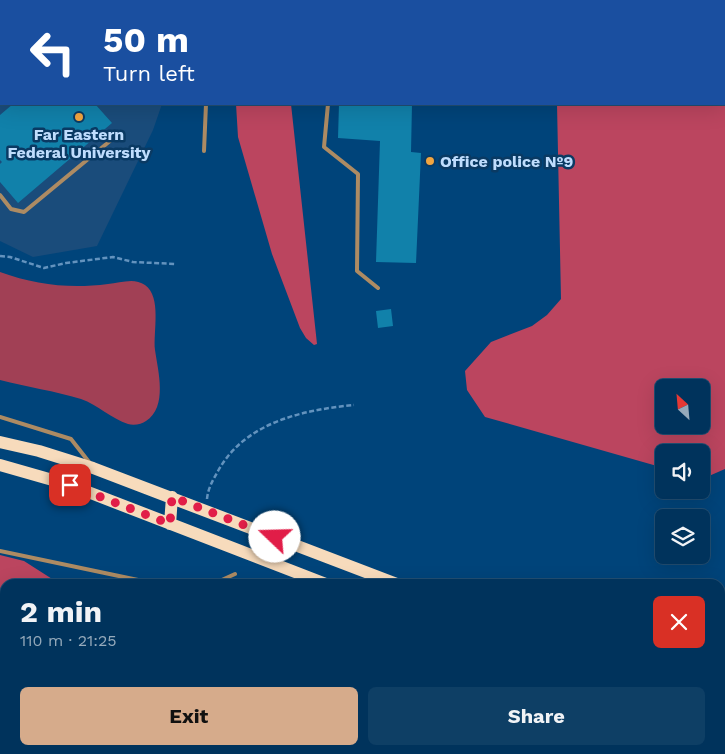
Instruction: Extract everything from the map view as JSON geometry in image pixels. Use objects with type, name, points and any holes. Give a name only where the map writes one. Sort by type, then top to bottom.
[{"type":"main road","points":[[0,442],[39,451],[93,468],[384,579]]},
{"type":"main road","points":[[0,465],[70,485],[304,579]]},
{"type":"main road","points":[[170,524],[172,497]]},
{"type":"lane","points":[[204,151],[206,105]]},
{"type":"lane","points":[[328,105],[324,147],[358,174],[357,271],[378,288]]},
{"type":"lane","points":[[0,195],[11,209],[24,212],[116,136]]},
{"type":"lane","points":[[0,417],[71,439],[93,468]]},
{"type":"lane","points":[[0,551],[133,579]]},
{"type":"lane","points":[[224,579],[235,574]]},
{"type":"path","points":[[0,256],[10,257],[44,268],[113,257],[134,262],[176,264]]},
{"type":"path","points":[[205,510],[208,488],[224,459],[249,435],[275,421],[320,408],[354,405]]},
{"type":"shaded area","name":"Far Eastern Federal University","points":[[0,105],[162,105],[153,130],[97,246],[33,257],[0,241]]},
{"type":"shaded area","points":[[236,105],[291,105],[317,344],[314,345],[306,338],[300,328],[272,254],[238,137]]},
{"type":"shaded area","points":[[557,105],[725,105],[725,469],[710,476],[710,444],[655,444],[655,465],[485,417],[467,390],[465,371],[491,342],[532,326],[547,315],[561,299]]},
{"type":"shaded area","points":[[0,272],[53,285],[80,286],[136,281],[145,285],[150,290],[153,298],[156,315],[155,350],[160,388],[157,407],[153,415],[142,423],[130,425],[81,399],[0,380]]},
{"type":"shaded area","points":[[0,555],[24,561],[52,579],[0,579]]},
{"type":"building","points":[[12,105],[96,105],[112,123],[18,203],[0,182],[0,164],[2,162],[0,160],[0,115]]},
{"type":"building","points":[[339,105],[412,105],[411,152],[421,153],[416,263],[376,262],[380,141],[338,138]]},
{"type":"building","points":[[391,309],[393,326],[378,328],[376,311]]},
{"type":"place","name":"Far Eastern Federal University","points":[[79,117]]},
{"type":"place","name":"Office police №9","points":[[430,161]]},
{"type":"route","points":[[70,485],[170,524],[172,497],[275,537]]}]
